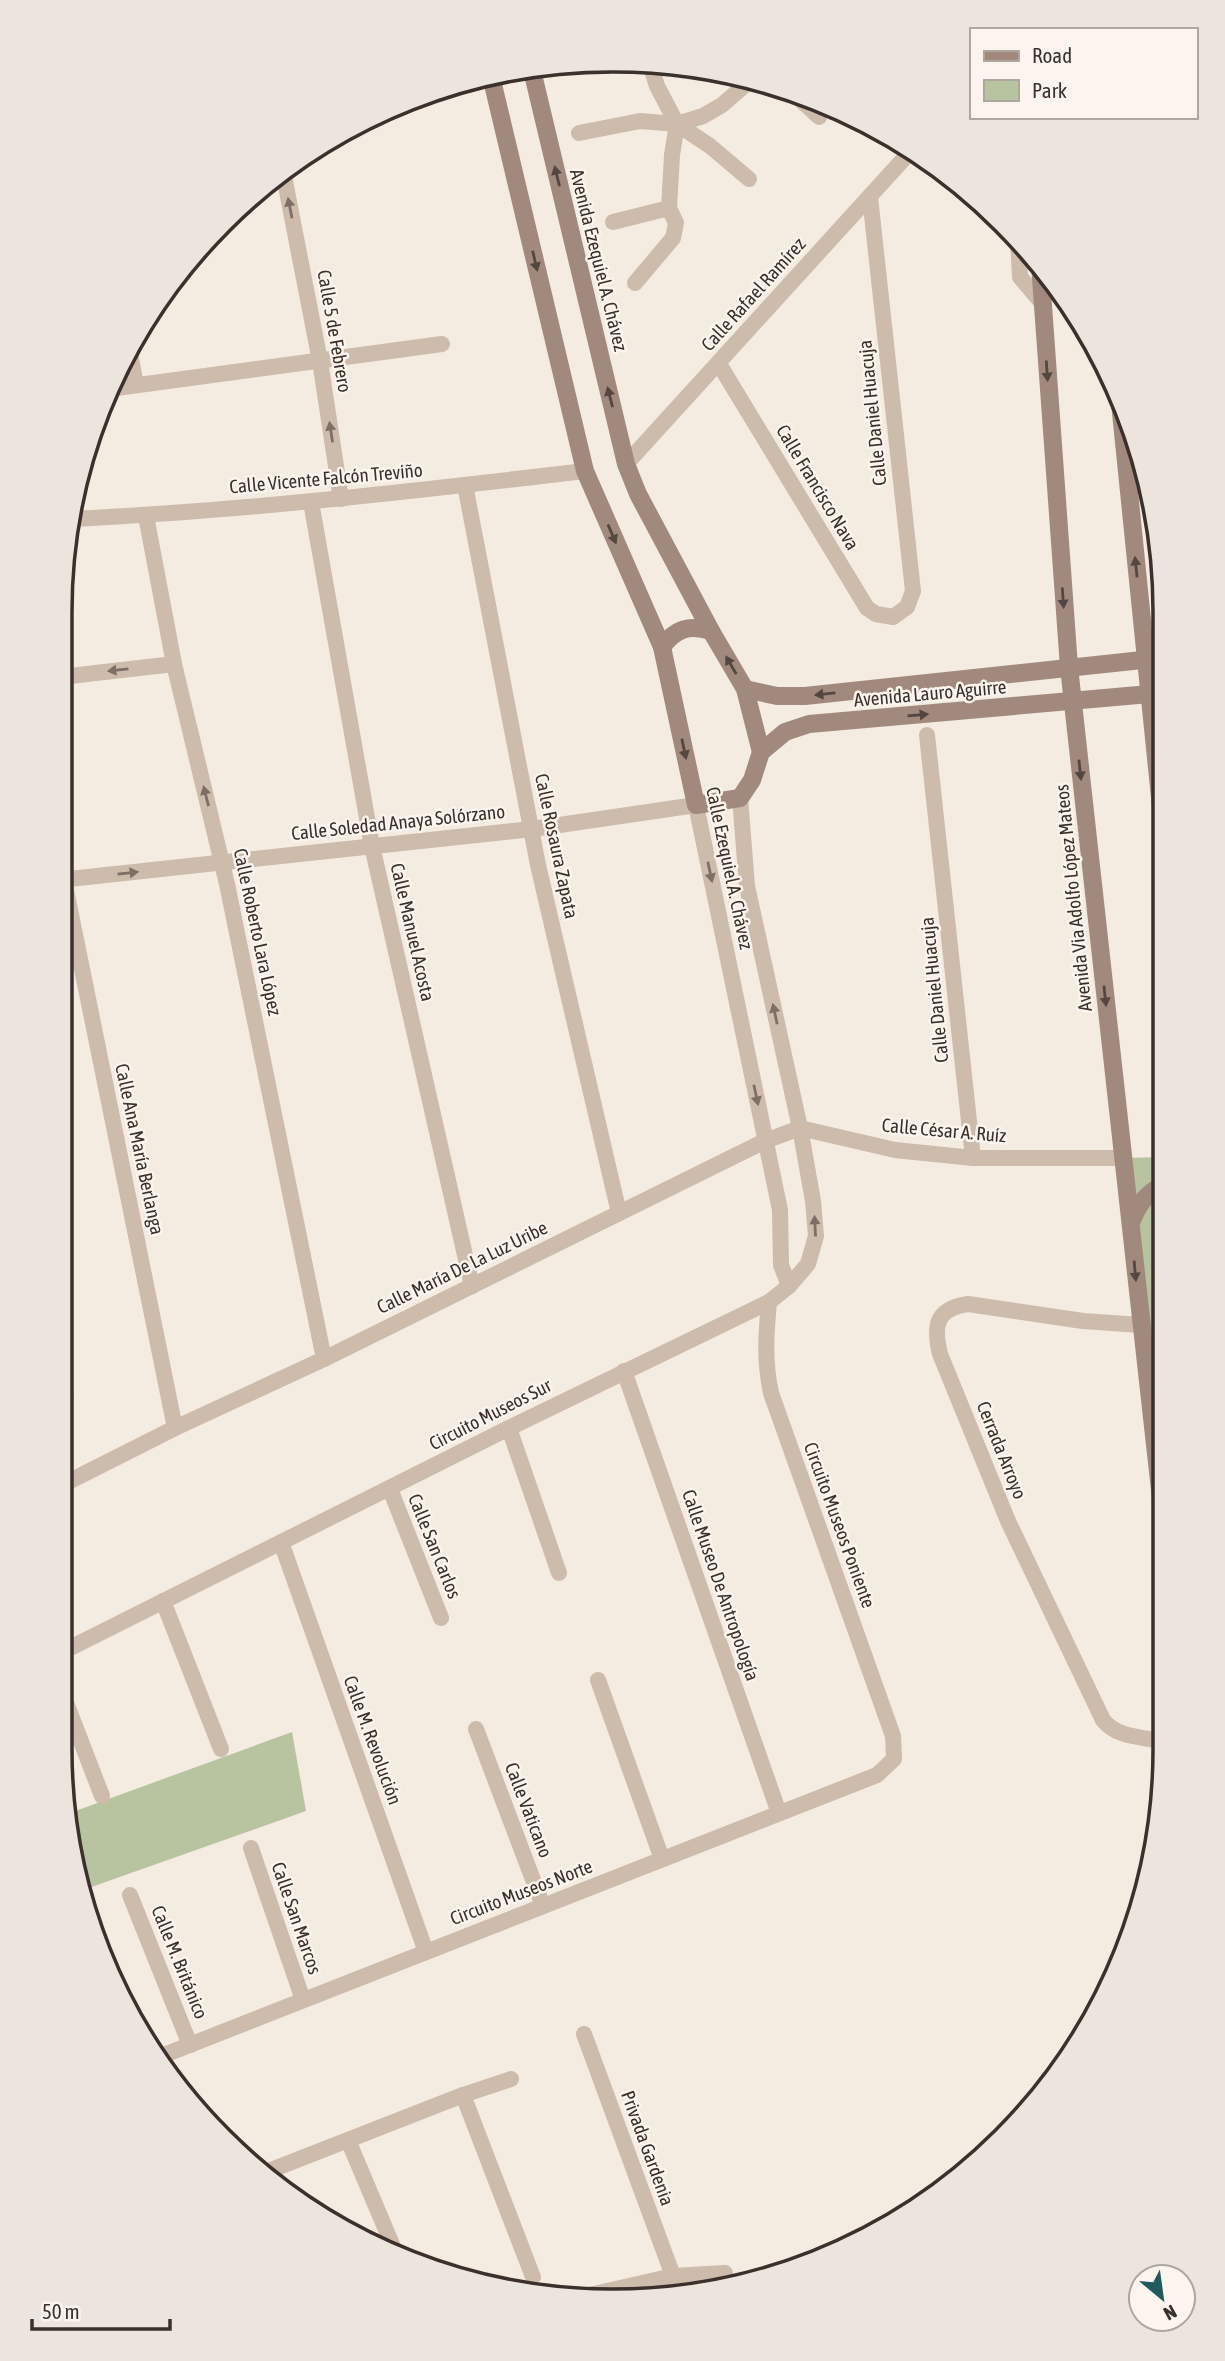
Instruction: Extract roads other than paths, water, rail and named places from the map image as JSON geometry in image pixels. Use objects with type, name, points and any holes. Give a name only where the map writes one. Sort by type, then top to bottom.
[{"type":"street","points":[[653,73],[677,124],[710,146],[748,178]]},
{"type":"street","name":"Avenida Ezequiel A. Chávez","points":[[534,77],[626,464]]},
{"type":"street","points":[[493,85],[585,471]]},
{"type":"street","points":[[579,133],[640,121],[677,124],[703,116],[722,105],[741,88]]},
{"type":"street","points":[[811,110],[819,117]]},
{"type":"street","points":[[635,283],[673,238],[676,223],[669,208],[677,124]]},
{"type":"street","name":"Calle Rafael Ramírez","points":[[626,464],[905,158]]},
{"type":"street","name":"Calle 5 de Febrero","points":[[285,182],[320,361],[341,499]]},
{"type":"street","name":"Calle Daniel Huacuja","points":[[870,197],[913,591],[907,607],[893,617]]},
{"type":"street","points":[[613,222],[669,208]]},
{"type":"street","points":[[1019,256],[1020,277],[1041,303]]},
{"type":"street","name":"Avenida Via Adolfo López Mateos","points":[[1040,281],[1069,667],[1153,1426]]},
{"type":"street","points":[[122,387],[442,344]]},
{"type":"street","name":"Calle Francisco Nava","points":[[719,364],[867,608],[876,614],[893,617]]},
{"type":"street","points":[[132,365],[136,385]]},
{"type":"street","points":[[1125,439],[1153,658]]},
{"type":"street","points":[[626,464],[638,494],[745,689],[761,752],[751,780],[740,798]]},
{"type":"street","name":"Calle Vicente Falcón Treviño","points":[[80,519],[146,516],[311,502],[585,471]]},
{"type":"street","name":"Calle Ezequiel A. Chávez","points":[[585,471],[662,647],[780,1210],[781,1265],[789,1286]]},
{"type":"street","name":"Calle Rosaura Zapata","points":[[465,485],[531,829],[619,1213]]},
{"type":"street","name":"Calle Manuel Acosta","points":[[311,502],[372,846],[472,1286]]},
{"type":"street","name":"Calle Roberto Lara López","points":[[146,516],[174,664],[222,863],[324,1359]]},
{"type":"street","points":[[662,647],[670,636],[683,629],[697,627],[711,631]]},
{"type":"street","name":"Avenida Lauro Aguirre","points":[[745,689],[777,696],[805,696],[1153,658]]},
{"type":"street","points":[[72,676],[174,664]]},
{"type":"street","name":"Avenida Lauro Aguirre","points":[[761,752],[785,732],[809,724],[1153,693]]},
{"type":"street","name":"Calle Daniel Huacuja","points":[[927,735],[973,1157]]},
{"type":"street","name":"Calle Ezequiel A. Chávez","points":[[740,798],[747,886],[800,1128]]},
{"type":"street","name":"Calle Soledad Anaya Solórzano","points":[[72,879],[531,829],[740,798]]},
{"type":"street","name":"Calle Ana María Berlanga","points":[[72,928],[176,1428]]},
{"type":"street","points":[[765,1141],[800,1128]]},
{"type":"street","name":"Calle César A. Ruíz","points":[[800,1128],[895,1150],[973,1157],[1123,1158]]},
{"type":"street","name":"Circuito Museos Sur","points":[[72,1647],[624,1371],[769,1302],[789,1286],[808,1264],[816,1236],[813,1201],[800,1128]]},
{"type":"street","name":"Calle María De La Luz Uribe","points":[[72,1480],[765,1141]]},
{"type":"street","points":[[1131,1223],[1136,1208],[1153,1191]]},
{"type":"street","name":"Circuito Museos Poniente","points":[[769,1302],[765,1367],[771,1393],[893,1736],[894,1759]]},
{"type":"street","name":"Cerrada Arroyo","points":[[1140,1325],[1083,1321],[968,1304],[955,1306],[943,1314],[937,1323],[936,1338],[940,1354],[1008,1521],[1103,1720],[1109,1728],[1118,1732],[1153,1740]]},
{"type":"street","name":"Calle Museo De Antropología","points":[[624,1371],[779,1813]]},
{"type":"street","points":[[1148,1381],[1153,1393]]},
{"type":"street","points":[[509,1428],[559,1573]]},
{"type":"street","name":"Calle San Carlos","points":[[390,1489],[441,1618]]},
{"type":"street","name":"Calle M. Revolución","points":[[281,1542],[426,1951]]},
{"type":"street","points":[[163,1601],[221,1749]]},
{"type":"street","points":[[598,1680],[662,1859]]},
{"type":"street","points":[[72,1718],[102,1797]]},
{"type":"street","name":"Calle Vaticano","points":[[476,1729],[543,1906]]},
{"type":"street","name":"Circuito Museos Norte","points":[[167,2054],[877,1775],[894,1759]]},
{"type":"street","name":"Calle San Marcos","points":[[251,1848],[303,2000]]},
{"type":"street","name":"Calle M. Británico","points":[[131,1895],[190,2045]]},
{"type":"street","name":"Privada Gardenia","points":[[584,2034],[673,2276]]},
{"type":"street","points":[[273,2169],[511,2078]]},
{"type":"street","points":[[463,2095],[533,2277]]},
{"type":"street","points":[[348,2140],[391,2241]]},
{"type":"street","points":[[616,2289],[673,2276],[725,2273]]}]
